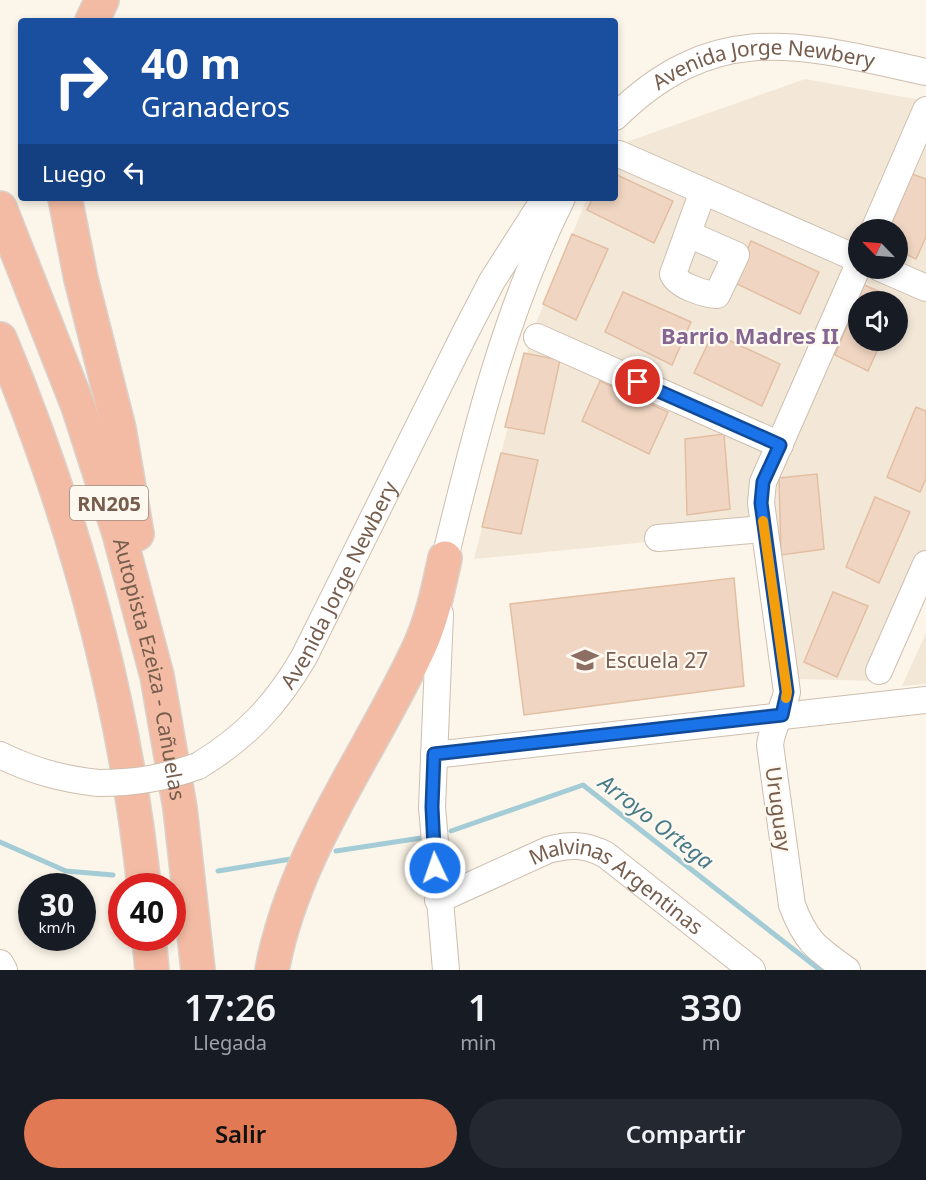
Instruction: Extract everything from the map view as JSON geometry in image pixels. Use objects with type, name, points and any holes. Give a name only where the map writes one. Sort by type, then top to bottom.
[{"type":"highway","points":[[93,18],[102,0]]},
{"type":"highway","points":[[65,201],[81,279],[119,429],[156,676]]},
{"type":"highway","name":"Autopista Ezeiza - Cañuelas","points":[[0,208],[78,406],[119,533],[156,676],[180,808],[198,970]]},
{"type":"highway","name":"Autopista Ezeiza - Cañuelas","points":[[0,339],[27,404],[92,602],[107,662],[136,813],[143,873]]},
{"type":"highway","points":[[272,970],[278,938],[295,885],[321,830],[417,654],[433,612],[445,558]]},
{"type":"highway","points":[[150,951],[152,970]]},
{"type":"street","name":"Avenida Jorge Newbery","points":[[618,114],[650,86],[691,63],[710,55],[763,45],[818,48],[926,72]]},
{"type":"street","points":[[879,219],[926,110]]},
{"type":"street","points":[[619,154],[848,255]]},
{"type":"street","points":[[688,234],[704,191]]},
{"type":"street","name":"Avenida Jorge Newbery","points":[[0,754],[30,770],[64,779],[98,783],[144,782],[166,778],[198,766],[240,737],[275,704],[304,657],[409,441],[486,291],[543,201]]},
{"type":"street","points":[[446,970],[438,900],[432,807],[437,651],[445,558],[491,375],[530,268],[561,201]]},
{"type":"street","name":"Uruguay","points":[[847,970],[812,945],[801,929],[792,906],[771,745],[772,732],[782,715],[787,692],[761,503],[763,482],[853,279]]},
{"type":"street","points":[[905,279],[926,288]]},
{"type":"street","points":[[537,337],[780,445]]},
{"type":"street","points":[[658,538],[764,529]]},
{"type":"street","points":[[879,671],[926,564]]},
{"type":"street","points":[[434,754],[926,700]]},
{"type":"street","name":"Malvinas Argentinas","points":[[438,900],[548,850],[566,845],[593,848],[606,855],[752,970]]},
{"type":"street","points":[[0,963],[4,970]]},
{"type":"shaded area","points":[[805,79],[926,101],[926,576],[877,681],[798,679],[778,529],[474,559],[532,333],[586,201],[618,201],[618,145]]},
{"type":"shaded area","points":[[926,633],[926,684],[902,686]]},
{"type":"building","points":[[912,174],[926,179],[926,237],[916,259],[908,255],[908,219],[894,219]]},
{"type":"building","points":[[618,175],[673,201],[654,243],[587,210],[592,201],[618,201]]},
{"type":"building","points":[[572,234],[608,249],[576,320],[543,304]]},
{"type":"building","points":[[751,241],[819,272],[800,314],[733,282]]},
{"type":"building","points":[[864,285],[878,291],[862,291]]},
{"type":"building","points":[[623,292],[691,322],[672,365],[605,332]]},
{"type":"building","points":[[848,324],[848,351],[877,351],[868,371],[835,355]]},
{"type":"building","points":[[713,333],[780,364],[762,406],[694,373]]},
{"type":"building","points":[[524,353],[560,360],[544,434],[505,427]]},
{"type":"building","points":[[600,381],[668,412],[649,454],[582,421]]},
{"type":"building","points":[[916,407],[926,411],[926,479],[920,492],[887,477]]},
{"type":"building","points":[[724,434],[730,509],[687,515],[685,439]]},
{"type":"building","points":[[501,453],[538,460],[521,534],[482,527]]},
{"type":"building","points":[[817,474],[824,549],[781,555],[779,478]]},
{"type":"building","points":[[875,497],[910,512],[879,583],[846,567]]},
{"type":"building","points":[[734,578],[744,686],[524,715],[510,604]]},
{"type":"building","points":[[833,592],[868,606],[837,677],[804,662]]},
{"type":"waterway","name":"Arroyo Ortega","points":[[451,831],[583,785],[820,970]]},
{"type":"waterway","points":[[336,851],[421,838]]},
{"type":"waterway","points":[[0,842],[66,871],[108,875]]},
{"type":"waterway","points":[[218,871],[291,859]]},
{"type":"slow traffic","points":[[763,521],[786,698]]},
{"type":"place","name":"Escuela 27","points":[[585,660]]},
{"type":"district","name":"Barrio Madres II","points":[[750,335]]},
{"type":"route","points":[[435,868],[432,807],[434,754],[782,715],[787,692],[761,503],[763,482],[780,445],[638,382]]}]
